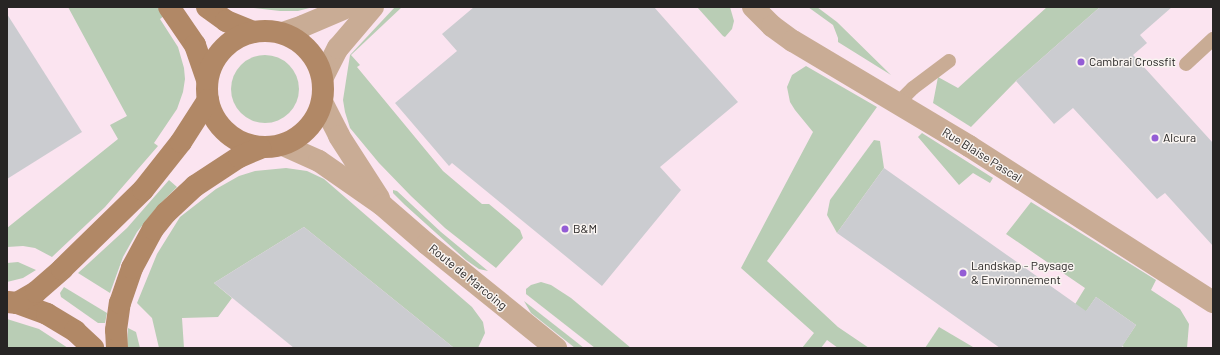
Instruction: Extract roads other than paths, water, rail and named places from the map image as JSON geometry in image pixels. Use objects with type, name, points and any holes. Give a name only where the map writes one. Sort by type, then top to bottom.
[{"type":"street","points":[[169,7],[195,45],[207,79],[208,100],[212,114],[226,132],[245,144],[260,148]]},
{"type":"street","points":[[207,7],[226,20],[252,32]]},
{"type":"street","points":[[283,33],[304,26],[348,7]]},
{"type":"street","points":[[323,77],[338,48],[372,7]]},
{"type":"street","name":"Rue Blaise Pascal","points":[[753,7],[783,35],[898,103],[1056,201],[1213,302]]},
{"type":"street","points":[[116,348],[116,330],[120,303],[132,268],[153,229],[166,213],[195,186],[239,157],[260,148],[283,145],[297,139],[308,129],[317,116],[322,102],[323,77],[317,62],[308,50],[297,40],[283,33],[262,30],[237,38],[223,48],[213,62],[207,79]]},
{"type":"street","points":[[12,302],[36,292],[62,269],[143,190],[181,142],[208,100]]},
{"type":"street","name":"Route de Marcoing","points":[[322,102],[338,136],[373,187],[382,204]]},
{"type":"street","name":"Route de Marcoing","points":[[283,145],[319,161],[382,204],[438,252],[556,348]]},
{"type":"street","points":[[12,302],[48,314],[76,331],[93,348]]},
{"type":"lane","points":[[1186,64],[1213,39]]},
{"type":"lane","points":[[898,103],[913,88],[949,61]]},
{"type":"place","name":"Cambrai Crossfit","points":[[1081,62]]},
{"type":"place","name":"Alcura","points":[[1155,138]]},
{"type":"place","name":"B&M","points":[[565,229]]},
{"type":"place","name":"Landskap - Paysage & Environnement","points":[[963,273]]}]
